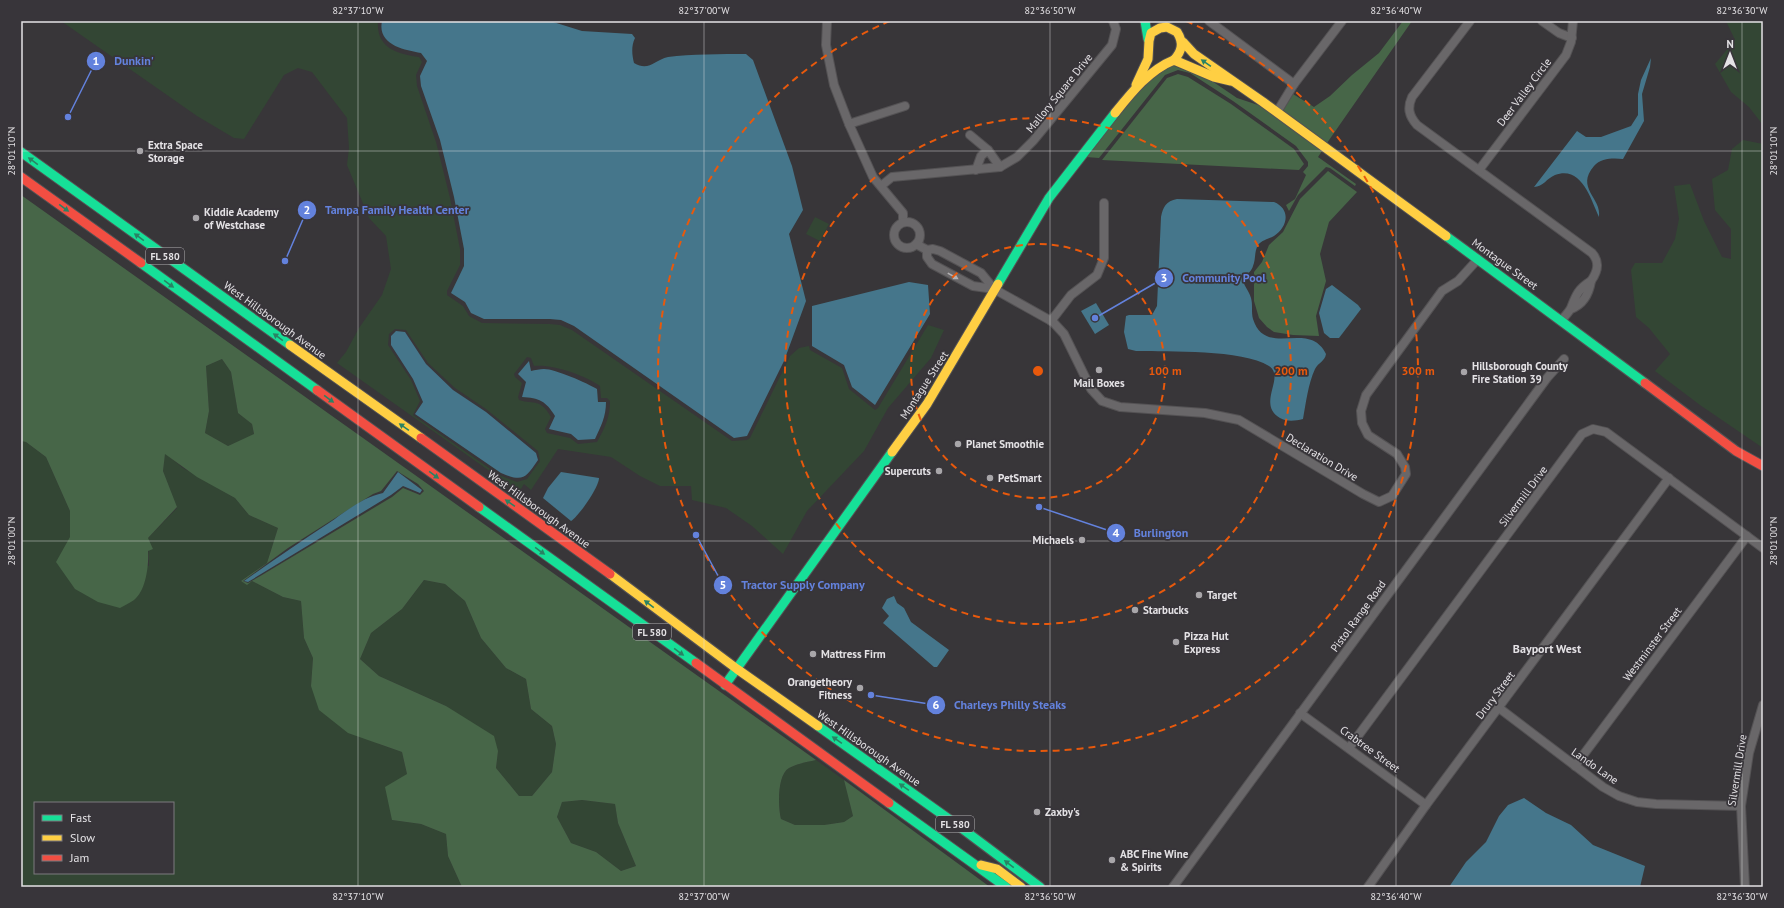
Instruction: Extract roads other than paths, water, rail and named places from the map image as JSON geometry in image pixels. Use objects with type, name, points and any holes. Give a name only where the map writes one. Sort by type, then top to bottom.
[{"type":"main road","points":[[1145,21],[1148,39]]},
{"type":"main road","points":[[1148,39],[1162,24]]},
{"type":"main road","name":"Montague Street","points":[[1162,24],[1177,32],[1183,42],[1194,54],[1222,72],[1231,81],[1277,112],[1478,259],[1736,451],[1763,466]]},
{"type":"main road","name":"Montague Street","points":[[1133,91],[1148,59],[1148,39]]},
{"type":"main road","points":[[1174,60],[1181,52],[1183,42]]},
{"type":"main road","name":"Montague Street","points":[[725,685],[927,404],[961,349],[994,289],[1050,198],[1090,143],[1133,91],[1161,65],[1174,60],[1214,77],[1231,81]]},
{"type":"main road","name":"West Hillsborough Avenue","points":[[21,152],[577,550],[737,669],[960,827],[1040,887]]},
{"type":"main road","name":"FL 580","points":[[21,177],[1006,887]]},
{"type":"main road","points":[[969,861],[996,870],[1022,887]]},
{"type":"street","points":[[827,21],[826,45],[833,78],[849,124],[872,178],[881,186],[903,213],[903,222]]},
{"type":"street","name":"Mallory Square Drive","points":[[881,186],[892,177],[1000,167],[1018,157],[1033,141],[1112,45],[1116,29],[1113,21]]},
{"type":"street","points":[[1209,21],[1294,84]]},
{"type":"street","points":[[1334,21],[1334,32]]},
{"type":"street","points":[[1277,112],[1294,84],[1342,21]]},
{"type":"street","points":[[1470,21],[1412,97],[1409,103],[1410,116],[1417,125],[1596,257],[1598,269],[1591,281],[1589,292],[1580,306],[1571,309],[1561,321]]},
{"type":"street","points":[[1542,21],[1559,33],[1572,38]]},
{"type":"street","name":"Deer Valley Circle","points":[[1479,170],[1566,55],[1572,38],[1573,21]]},
{"type":"street","points":[[849,124],[905,106]]},
{"type":"street","points":[[970,135],[988,150],[1000,167]]},
{"type":"street","points":[[976,170],[981,156],[988,150]]},
{"type":"street","points":[[1051,321],[1071,295],[1097,275],[1104,258],[1104,203]]},
{"type":"street","points":[[903,222],[914,224],[920,233],[916,244],[908,248],[897,244],[893,235],[897,226],[903,222]]},
{"type":"street","points":[[916,244],[927,250],[933,249],[940,251],[981,273],[994,289]]},
{"type":"street","points":[[927,250],[927,257],[932,264],[973,286],[994,289]]},
{"type":"street","name":"Declaration Drive","points":[[994,289],[1051,321],[1064,334],[1091,389],[1102,401],[1120,407],[1205,413],[1239,420],[1379,502],[1392,496],[1406,474],[1406,467],[1398,454],[1368,434],[1362,423],[1361,411],[1366,395],[1442,291],[1458,281],[1478,259]]},
{"type":"street","name":"Pistol Range Road","points":[[1173,887],[1547,378],[1564,359]]},
{"type":"street","name":"Silvermill Drive","points":[[1349,748],[1582,434],[1593,429],[1606,432],[1763,548]]},
{"type":"street","name":"Drury Street","points":[[1368,887],[1426,804],[1669,478]]},
{"type":"street","name":"Westminster Street","points":[[1575,766],[1747,536]]},
{"type":"street","name":"Silvermill Drive","points":[[1745,887],[1741,806],[1749,753],[1763,705]]},
{"type":"street","name":"Lando Lane","points":[[1499,708],[1575,766],[1608,790],[1619,796],[1637,802],[1656,804],[1741,806]]},
{"type":"street","name":"Crabtree Street","points":[[1300,713],[1426,804]]},
{"type":"water","points":[[382,21],[550,21],[582,31],[632,34],[635,38],[632,50],[634,63],[644,66],[648,66],[663,58],[686,55],[746,54],[753,60],[792,166],[803,210],[789,234],[806,301],[784,361],[747,436],[734,438],[574,326],[561,320],[550,319],[484,319],[471,313],[465,302],[451,293],[464,266],[464,249],[454,197],[440,140],[421,86],[420,76],[427,61],[421,53],[400,48],[388,41],[384,36]]},
{"type":"water","points":[[1651,58],[1650,67],[1642,94],[1644,121],[1623,159],[1600,161],[1594,166],[1589,174],[1587,181],[1588,187],[1597,204],[1599,217],[1584,186],[1579,179],[1572,175],[1564,173],[1555,175],[1540,186],[1534,187],[1577,131],[1586,137],[1601,137],[1631,126],[1638,115],[1638,94],[1641,80]]},
{"type":"water","points":[[1177,199],[1274,202],[1283,209],[1286,218],[1285,223],[1279,232],[1258,245],[1252,268],[1243,278],[1243,281],[1251,298],[1253,319],[1259,331],[1268,336],[1277,338],[1309,339],[1319,344],[1326,354],[1316,367],[1313,375],[1303,419],[1288,421],[1280,418],[1273,412],[1270,398],[1275,377],[1269,366],[1257,361],[1224,354],[1205,352],[1136,351],[1128,349],[1124,332],[1126,316],[1152,315],[1157,306],[1161,217],[1166,205],[1170,201]]},
{"type":"water","points":[[909,282],[928,285],[930,314],[875,405],[852,387],[844,365],[812,346],[812,306]]},
{"type":"water","points":[[1332,285],[1361,309],[1339,338],[1330,338],[1324,333],[1319,313],[1326,289]]},
{"type":"water","points":[[1096,303],[1109,325],[1095,334],[1081,311]]},
{"type":"water","points":[[396,331],[405,332],[426,364],[453,390],[486,412],[536,453],[538,460],[526,475],[519,478],[501,473],[415,414],[423,402],[413,379],[391,345],[391,336]]},
{"type":"water","points":[[529,361],[531,371],[544,369],[556,371],[597,389],[598,402],[606,402],[606,407],[601,426],[595,439],[578,440],[571,434],[549,429],[555,416],[548,407],[538,399],[522,397],[526,382],[518,374]]},
{"type":"water","points":[[398,472],[422,490],[420,493],[403,486],[391,495],[248,582],[244,581],[354,505],[383,493]]},
{"type":"water","points":[[561,472],[599,478],[596,488],[588,501],[571,521],[543,498],[548,488]]},
{"type":"water","points":[[894,596],[897,603],[904,608],[911,622],[949,650],[937,667],[934,667],[883,623],[889,616],[882,608],[887,599]]},
{"type":"water","points":[[1524,798],[1546,813],[1571,825],[1593,845],[1645,866],[1640,887],[1449,887],[1466,862],[1486,842],[1499,816],[1508,805]]},
{"type":"place","name":"Dunkin'","points":[[68,117]]},
{"type":"place","name":"Extra Space Storage","points":[[140,151]]},
{"type":"place","name":"Kiddie Academy of Westchase","points":[[196,218]]},
{"type":"place","name":"Tampa Family Health Center","points":[[285,261]]},
{"type":"place","name":"Community Pool","points":[[1095,318]]},
{"type":"place","name":"Mail Boxes","points":[[1099,370]]},
{"type":"place","name":"Hillsborough County Fire Station 39","points":[[1464,372]]},
{"type":"place","name":"Planet Smoothie","points":[[958,444]]},
{"type":"place","name":"Supercuts","points":[[939,471]]},
{"type":"place","name":"PetSmart","points":[[990,478]]},
{"type":"place","name":"Burlington","points":[[1039,507]]},
{"type":"place","name":"Tractor Supply Company","points":[[696,535]]},
{"type":"place","name":"Michaels","points":[[1082,540]]},
{"type":"place","name":"Target","points":[[1199,595]]},
{"type":"place","name":"Starbucks","points":[[1135,610]]},
{"type":"place","name":"Pizza Hut Express","points":[[1176,642]]},
{"type":"place","name":"Mattress Firm","points":[[813,654]]},
{"type":"place","name":"Orangetheory Fitness","points":[[860,688]]},
{"type":"place","name":"Charleys Philly Steaks","points":[[871,695]]},
{"type":"place","name":"Zaxby's","points":[[1037,812]]},
{"type":"place","name":"ABC Fine Wine & Spirits","points":[[1112,860]]},
{"type":"district","name":"Bayport West","points":[[1547,648]]}]
